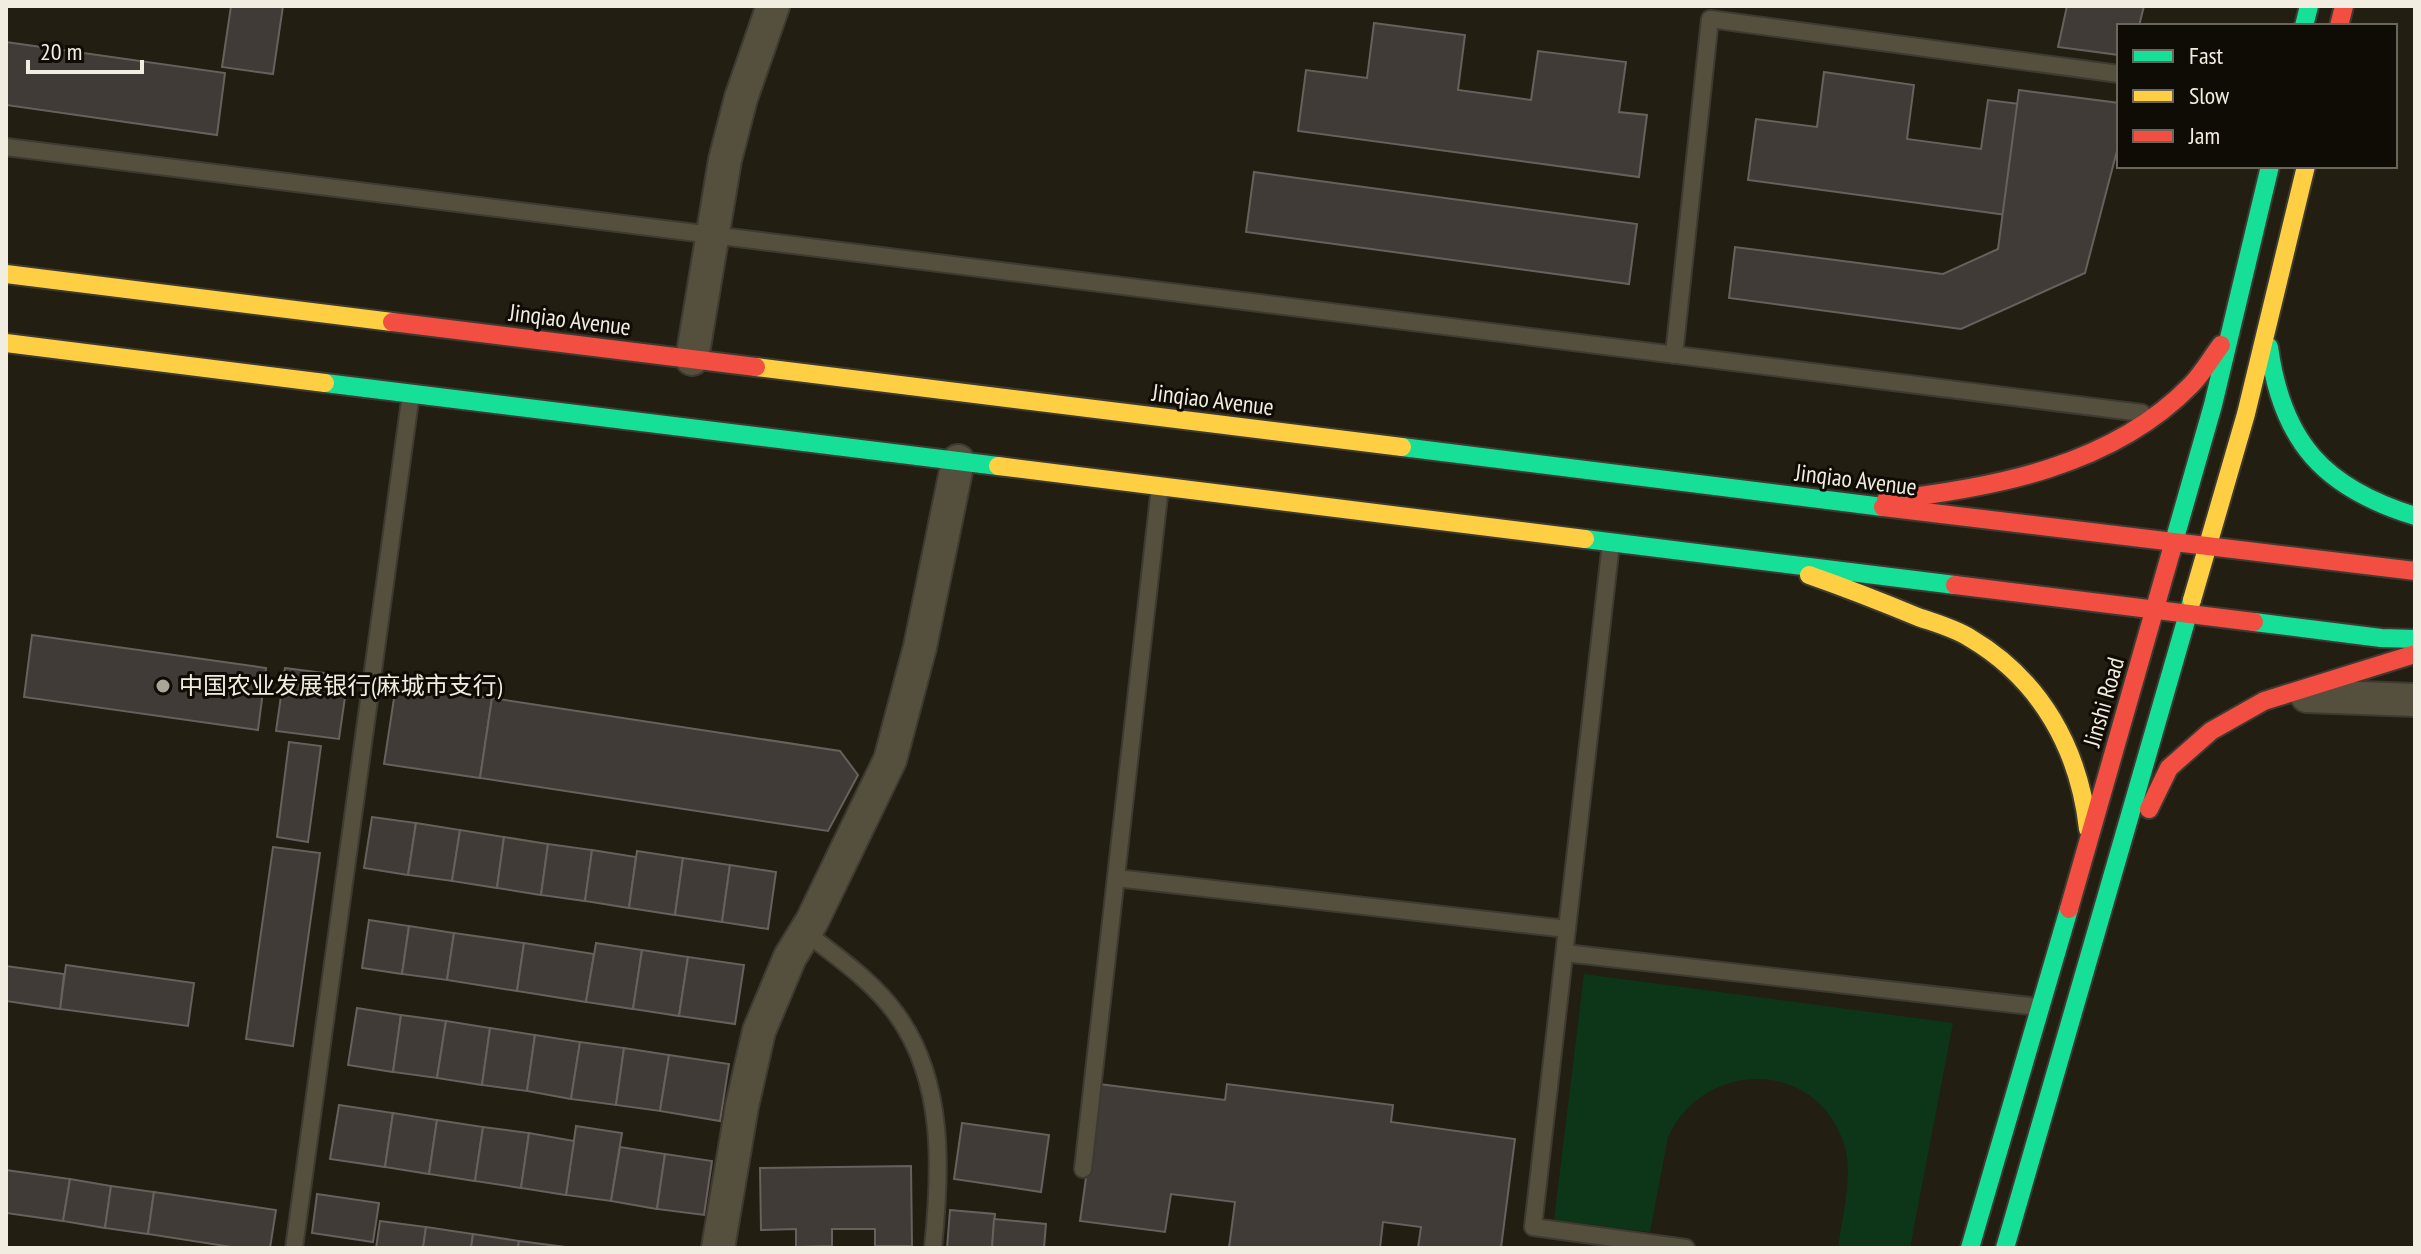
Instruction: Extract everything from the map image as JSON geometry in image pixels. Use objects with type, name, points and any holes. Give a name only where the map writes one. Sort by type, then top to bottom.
[{"type":"main road","name":"Jinshi Road","points":[[1970,1248],[2174,543],[2270,168]]},
{"type":"main road","points":[[2005,1248],[2246,414],[2306,168]]},
{"type":"main road","name":"Jinqiao Avenue","points":[[6,274],[2208,548],[2415,571]]},
{"type":"main road","points":[[1854,504],[1964,490],[2067,462],[2116,443],[2160,415],[2200,375],[2233,321]]},
{"type":"main road","points":[[2267,325],[2270,373],[2276,397],[2295,437],[2311,456],[2348,488],[2374,502],[2415,516]]},
{"type":"main road","points":[[6,343],[2381,638],[2415,639]]},
{"type":"main road","points":[[1777,562],[1969,638],[2013,670],[2048,710],[2070,748],[2081,779],[2087,811],[2088,844]]},
{"type":"main road","points":[[2114,879],[2169,768],[2211,731],[2264,701],[2415,654]]},
{"type":"street","points":[[692,359],[725,160],[741,98],[773,6]]},
{"type":"street","points":[[718,1248],[742,1106],[759,1031],[778,983],[890,760],[920,647],[958,461]]},
{"type":"street","points":[[2280,695],[2415,700]]},
{"type":"lane","points":[[1674,355],[1710,19],[2117,74]]},
{"type":"lane","points":[[6,147],[2160,415]]},
{"type":"lane","points":[[294,1248],[411,393]]},
{"type":"lane","points":[[1083,1169],[1160,486]]},
{"type":"lane","points":[[1611,542],[1533,1227],[1686,1248]]},
{"type":"lane","points":[[1116,878],[1567,929]]},
{"type":"lane","points":[[805,932],[856,971],[897,1015],[921,1060],[936,1125],[939,1188],[933,1248]]},
{"type":"lane","points":[[1565,953],[2040,1008]]},
{"type":"green space","points":[[1584,974],[1953,1023],[1910,1248],[1838,1248],[1848,1182],[1844,1144],[1830,1116],[1810,1096],[1786,1083],[1759,1079],[1732,1082],[1707,1093],[1685,1111],[1668,1137],[1650,1232],[1554,1220]]},
{"type":"building","points":[[231,6],[283,6],[273,74],[222,67]]},
{"type":"building","points":[[2067,6],[2144,6],[2140,24],[2117,24],[2117,55],[2058,47]]},
{"type":"building","points":[[1374,23],[1465,35],[1458,90],[1531,100],[1538,51],[1626,62],[1619,112],[1647,115],[1639,177],[1298,131],[1306,70],[1367,78]]},
{"type":"building","points":[[6,42],[225,73],[217,135],[6,105]]},
{"type":"building","points":[[1824,72],[1914,85],[1907,139],[1981,149],[1988,100],[2076,111],[2069,161],[2097,165],[2088,226],[1748,180],[1756,119],[1817,127]]},
{"type":"building","points":[[2019,90],[2117,103],[2117,151],[2085,273],[1961,329],[1729,298],[1735,247],[1943,274],[1998,249]]},
{"type":"building","points":[[1254,172],[1637,224],[1629,284],[1246,232]]},
{"type":"building","points":[[32,635],[266,668],[258,730],[24,697]]},
{"type":"building","points":[[285,668],[348,676],[339,739],[276,731]]},
{"type":"building","points":[[396,685],[492,698],[480,778],[384,764]]},
{"type":"building","points":[[492,698],[840,751],[858,775],[828,831],[480,778]]},
{"type":"building","points":[[289,742],[321,746],[308,842],[277,837]]},
{"type":"building","points":[[372,817],[416,823],[408,875],[364,868]]},
{"type":"building","points":[[416,823],[460,830],[452,881],[408,875]]},
{"type":"building","points":[[460,830],[504,837],[497,888],[452,881]]},
{"type":"building","points":[[504,837],[548,844],[541,895],[497,888]]},
{"type":"building","points":[[548,844],[592,850],[585,901],[541,895]]},
{"type":"building","points":[[273,847],[320,853],[293,1046],[246,1039]]},
{"type":"building","points":[[592,850],[636,857],[629,908],[585,901]]},
{"type":"building","points":[[637,851],[683,858],[675,915],[629,908]]},
{"type":"building","points":[[683,858],[730,865],[722,922],[675,915]]},
{"type":"building","points":[[730,865],[776,872],[768,929],[722,922]]},
{"type":"building","points":[[369,920],[409,926],[402,974],[362,968]]},
{"type":"building","points":[[409,926],[454,933],[447,980],[402,974]]},
{"type":"building","points":[[454,933],[524,943],[517,991],[447,980]]},
{"type":"building","points":[[524,943],[594,954],[586,1002],[517,991]]},
{"type":"building","points":[[596,943],[642,950],[633,1009],[586,1002]]},
{"type":"building","points":[[642,950],[688,957],[679,1016],[633,1009]]},
{"type":"building","points":[[688,957],[744,965],[735,1024],[679,1016]]},
{"type":"building","points":[[66,965],[194,983],[188,1026],[60,1009]]},
{"type":"building","points":[[6,966],[64,974],[60,1009],[6,1001]]},
{"type":"building","points":[[357,1008],[401,1015],[393,1072],[348,1065]]},
{"type":"building","points":[[401,1015],[446,1021],[437,1078],[393,1072]]},
{"type":"building","points":[[446,1021],[490,1028],[482,1085],[437,1078]]},
{"type":"building","points":[[490,1028],[535,1035],[527,1091],[482,1085]]},
{"type":"building","points":[[535,1035],[580,1042],[571,1099],[527,1091]]},
{"type":"building","points":[[580,1042],[624,1048],[616,1105],[571,1099]]},
{"type":"building","points":[[624,1048],[669,1055],[660,1111],[616,1105]]},
{"type":"building","points":[[669,1055],[729,1064],[720,1121],[660,1111]]},
{"type":"building","points":[[1099,1084],[1225,1100],[1227,1084],[1393,1105],[1391,1122],[1515,1139],[1501,1248],[1418,1248],[1421,1227],[1383,1222],[1380,1248],[1229,1248],[1235,1202],[1171,1194],[1165,1232],[1080,1221]]},
{"type":"building","points":[[339,1105],[393,1113],[385,1167],[330,1159]]},
{"type":"building","points":[[393,1113],[437,1120],[429,1174],[385,1167]]},
{"type":"building","points":[[437,1120],[483,1127],[475,1181],[429,1174]]},
{"type":"building","points":[[962,1123],[1049,1135],[1041,1192],[954,1179]]},
{"type":"building","points":[[576,1126],[622,1133],[611,1201],[566,1195]]},
{"type":"building","points":[[483,1127],[529,1133],[521,1188],[475,1181]]},
{"type":"building","points":[[529,1133],[574,1141],[566,1195],[521,1188]]},
{"type":"building","points":[[620,1147],[665,1154],[657,1209],[611,1201]]},
{"type":"building","points":[[665,1154],[712,1161],[704,1215],[657,1209]]},
{"type":"building","points":[[911,1166],[912,1246],[875,1246],[875,1229],[832,1229],[832,1246],[796,1247],[796,1229],[761,1230],[760,1168]]},
{"type":"building","points":[[6,1170],[70,1179],[63,1221],[6,1213]]},
{"type":"building","points":[[70,1179],[111,1186],[105,1228],[63,1221]]},
{"type":"building","points":[[111,1186],[154,1192],[148,1234],[105,1228]]},
{"type":"building","points":[[154,1192],[276,1210],[270,1248],[238,1248],[148,1234]]},
{"type":"building","points":[[317,1194],[379,1203],[373,1242],[312,1233]]},
{"type":"building","points":[[950,1210],[995,1214],[992,1248],[947,1248]]},
{"type":"building","points":[[994,1219],[1046,1224],[1044,1248],[992,1248]]},
{"type":"building","points":[[380,1221],[426,1227],[423,1248],[376,1248]]},
{"type":"building","points":[[426,1227],[473,1234],[471,1248],[423,1248]]},
{"type":"building","points":[[473,1234],[519,1241],[518,1248],[471,1248]]},
{"type":"building","points":[[519,1241],[565,1247],[565,1248],[518,1248]]},
{"type":"traffic: fast","points":[[2304,24],[2309,6]]},
{"type":"traffic: fast","points":[[2171,552],[2213,405],[2270,168]]},
{"type":"traffic: fast","points":[[2269,347],[2284,410],[2313,457],[2356,491],[2415,516]]},
{"type":"traffic: fast","points":[[325,383],[998,466]]},
{"type":"traffic: fast","points":[[1402,447],[1883,507]]},
{"type":"traffic: fast","points":[[1585,539],[1955,585]]},
{"type":"traffic: fast","points":[[2005,1248],[2192,600]]},
{"type":"traffic: fast","points":[[2254,622],[2381,638],[2415,639]]},
{"type":"traffic: fast","points":[[1970,1248],[2069,909]]},
{"type":"traffic: slow","points":[[2192,600],[2246,414],[2306,168]]},
{"type":"traffic: slow","points":[[6,274],[392,322]]},
{"type":"traffic: slow","points":[[6,343],[325,383]]},
{"type":"traffic: slow","points":[[756,367],[1402,447]]},
{"type":"traffic: slow","points":[[998,466],[1585,539]]},
{"type":"traffic: slow","points":[[1809,575],[1958,631],[2017,674],[2052,719],[2065,744],[2076,771],[2088,829]]},
{"type":"traffic: jam","points":[[2340,24],[2344,6]]},
{"type":"traffic: jam","points":[[392,322],[756,367]]},
{"type":"traffic: jam","points":[[1886,500],[2009,480],[2088,454],[2160,413],[2195,380],[2221,345]]},
{"type":"traffic: jam","points":[[1883,507],[2415,571]]},
{"type":"traffic: jam","points":[[2069,909],[2171,552]]},
{"type":"traffic: jam","points":[[1955,585],[2254,622]]},
{"type":"traffic: jam","points":[[2149,809],[2169,768],[2211,731],[2264,701],[2415,654]]},
{"type":"place","name":"中国农业发展银行(麻城市支行)","points":[[163,686]]}]
